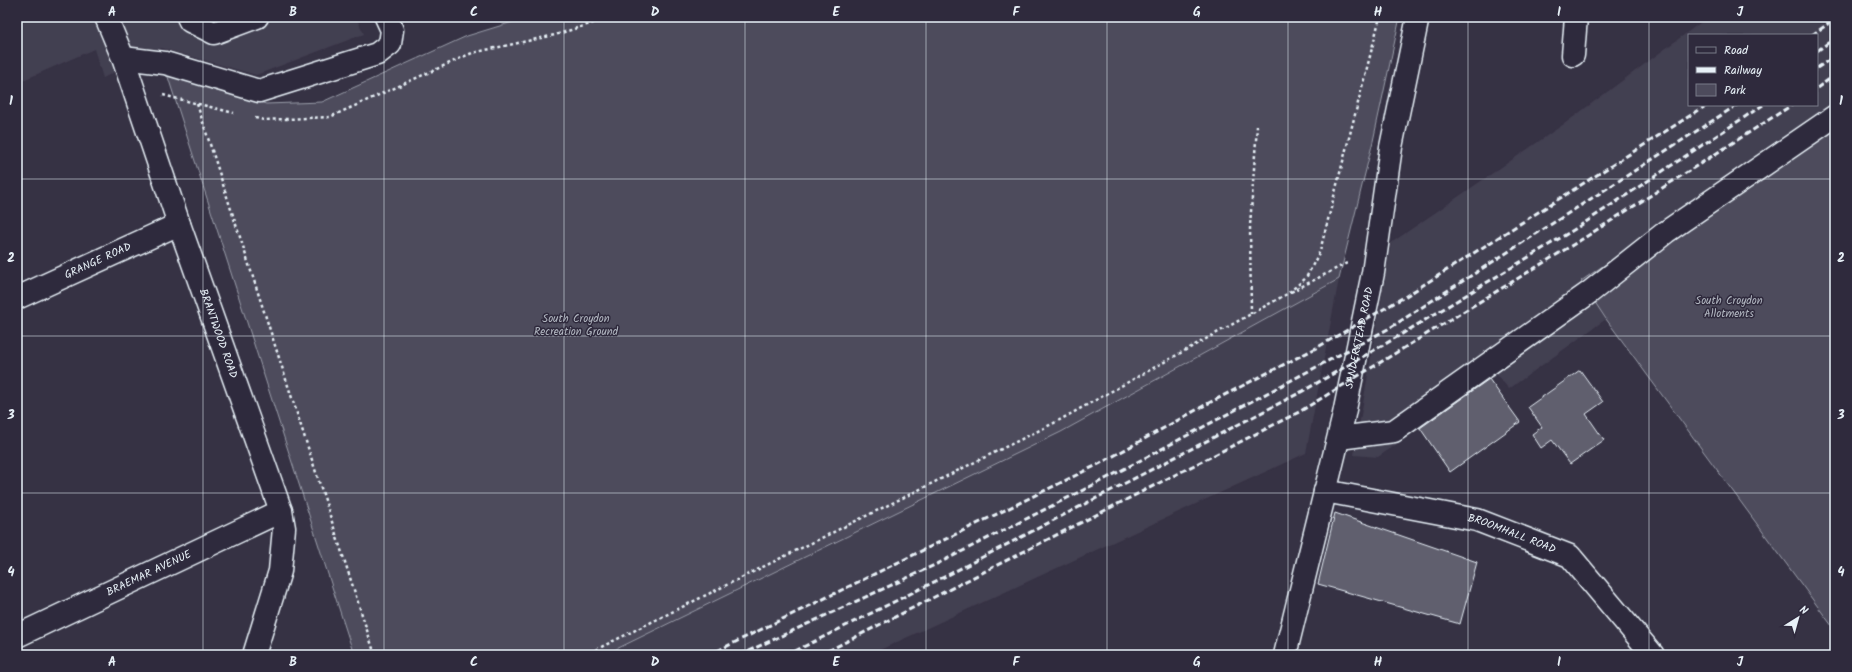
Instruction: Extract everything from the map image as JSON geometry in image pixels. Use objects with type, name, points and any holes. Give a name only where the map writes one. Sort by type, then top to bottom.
[{"type":"street","name":"BRANTWOOD ROAD","points":[[106,17],[123,58],[179,224],[281,511],[284,528],[280,571],[254,655]]},
{"type":"street","points":[[188,17],[190,20],[214,33],[257,17]]},
{"type":"street","points":[[123,58],[165,63],[259,91],[376,54],[390,44],[392,30],[386,17]]},
{"type":"street","name":"SANDERSTEAD ROAD","points":[[1285,655],[1339,438],[1376,248],[1391,147],[1418,17]]},
{"type":"street","points":[[1572,56],[1576,17]]},
{"type":"street","points":[[1339,438],[1394,431],[1590,292],[1666,232],[1835,116]]},
{"type":"street","name":"GRANGE ROAD","points":[[17,298],[179,224]]},
{"type":"street","name":"BROOMHALL ROAD","points":[[1325,491],[1477,520],[1570,556],[1653,655]]},
{"type":"street","name":"BRAEMAR AVENUE","points":[[17,636],[281,511]]},
{"type":"path","points":[[1287,294],[1306,278],[1320,251],[1380,17]]},
{"type":"path","points":[[197,104],[375,655]]},
{"type":"path","points":[[1251,314],[1250,226],[1257,126]]},
{"type":"path","points":[[584,655],[1056,422],[1287,294],[1376,248]]},
{"type":"shaded area","points":[[17,17],[356,17],[364,34],[256,75],[161,48],[103,78],[94,49],[17,83]]},
{"type":"shaded area","points":[[1708,17],[1835,17],[1835,106],[1582,281],[1606,319],[1509,389],[1497,375],[1378,457],[1354,455],[1391,243],[1564,124]]},
{"type":"shaded area","points":[[1339,279],[1306,453],[869,655],[604,655],[1061,432]]},
{"type":"green space","name":"South Croydon Recreation Ground","points":[[529,17],[1400,17],[1373,141],[1339,279],[1061,432],[604,655],[354,655],[167,74],[266,104],[322,102],[467,36]]},
{"type":"green space","name":"South Croydon Allotments","points":[[1835,106],[1835,630],[1606,319],[1581,281]]},
{"type":"building","points":[[1580,370],[1603,402],[1586,414],[1604,440],[1570,464],[1552,440],[1541,448],[1532,434],[1542,427],[1528,407]]},
{"type":"building","points":[[1489,379],[1520,422],[1450,472],[1420,428]]},
{"type":"building","points":[[1335,513],[1477,562],[1460,624],[1318,584]]},
{"type":"railway","points":[[1813,34],[1835,19]]},
{"type":"railway","points":[[1818,50],[1835,38]]},
{"type":"railway","points":[[1818,67],[1835,56]]},
{"type":"railway","points":[[1818,87],[1835,75]]},
{"type":"railway","points":[[709,655],[1099,464],[1207,404],[1318,347],[1406,296],[1705,106]]},
{"type":"railway","points":[[740,655],[937,564],[1107,478],[1388,329],[1735,106]]},
{"type":"railway","points":[[787,655],[944,577],[1303,391],[1392,340],[1575,229],[1761,106]]},
{"type":"railway","points":[[820,655],[1299,412],[1584,238],[1790,106]]}]
